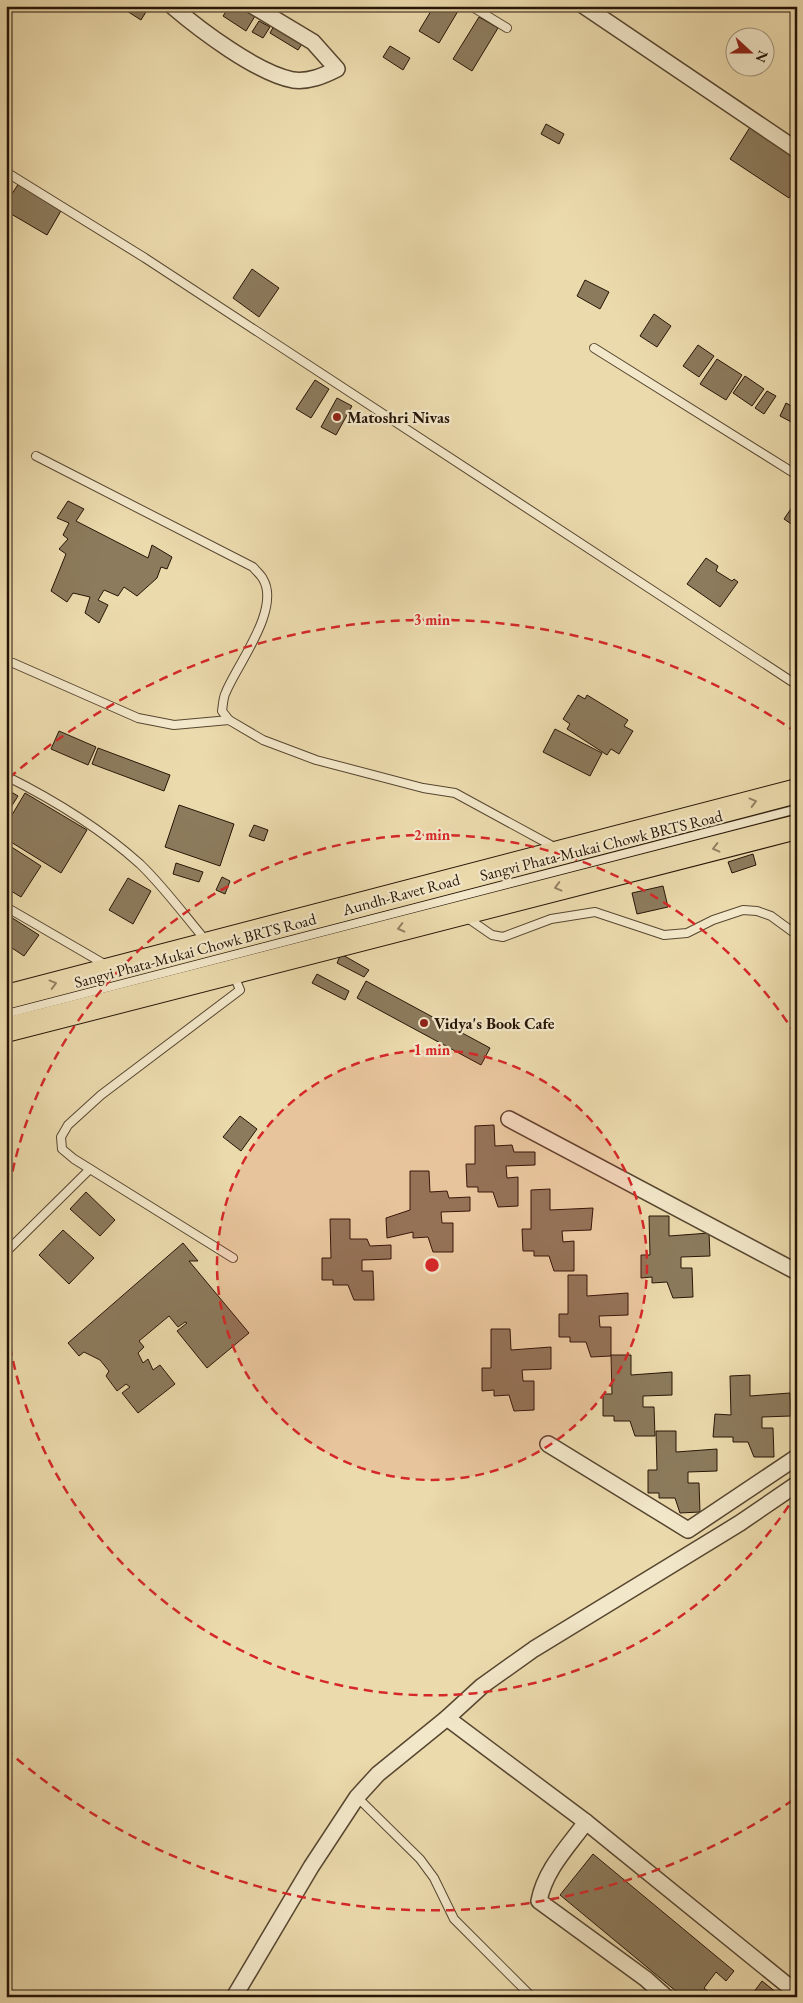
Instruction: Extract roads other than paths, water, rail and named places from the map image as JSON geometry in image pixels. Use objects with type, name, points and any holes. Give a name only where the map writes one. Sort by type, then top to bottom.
[{"type":"main road","name":"Aundh-Ravet Road","points":[[6,1030],[221,957],[562,852],[797,791]]},
{"type":"main road","name":"Aundh-Ravet Road","points":[[6,997],[112,968],[221,957],[461,913],[797,827]]},
{"type":"street","points":[[172,6],[265,71],[294,80],[318,78],[337,69],[313,42],[253,6]]},
{"type":"street","points":[[584,6],[797,150]]},
{"type":"street","points":[[509,1119],[797,1272]]},
{"type":"street","points":[[548,1444],[688,1530],[797,1457]]},
{"type":"street","points":[[234,1997],[311,1867],[357,1797],[378,1774],[447,1718],[482,1686],[534,1650],[732,1527],[797,1484]]},
{"type":"street","points":[[447,1718],[586,1822],[797,1993]]},
{"type":"street","points":[[586,1822],[551,1868],[543,1883],[539,1901],[646,1979],[666,1997]]},
{"type":"lane","points":[[471,6],[507,28]]},
{"type":"lane","points":[[6,172],[144,258],[797,684]]},
{"type":"lane","points":[[594,348],[797,474]]},
{"type":"lane","points":[[36,456],[253,568],[264,580],[268,598],[262,620],[225,693],[222,711],[229,720],[263,740],[316,760],[424,788],[454,793],[562,852]]},
{"type":"lane","points":[[14,663],[138,718],[174,725],[229,720]]},
{"type":"lane","points":[[6,776],[49,798],[113,841],[141,865],[221,957],[240,990],[101,1095],[68,1125],[61,1137],[62,1149],[90,1169],[233,1258]]},
{"type":"lane","name":"Sangvi Phata-Mukai Chowk BRTS Road","points":[[6,1014],[797,809]]},
{"type":"lane","points":[[6,907],[112,968]]},
{"type":"lane","points":[[461,913],[492,935],[503,937],[551,919],[596,912],[664,935],[687,933],[713,920],[743,910],[757,911],[771,916],[797,935]]},
{"type":"lane","points":[[8,1250],[90,1169]]},
{"type":"lane","points":[[357,1797],[420,1859],[434,1878],[454,1919],[532,1997]]},
{"type":"place","name":"Matoshri Nivas","points":[[337,417]]},
{"type":"place","name":"Vidya's Book Cafe","points":[[424,1023]]}]
